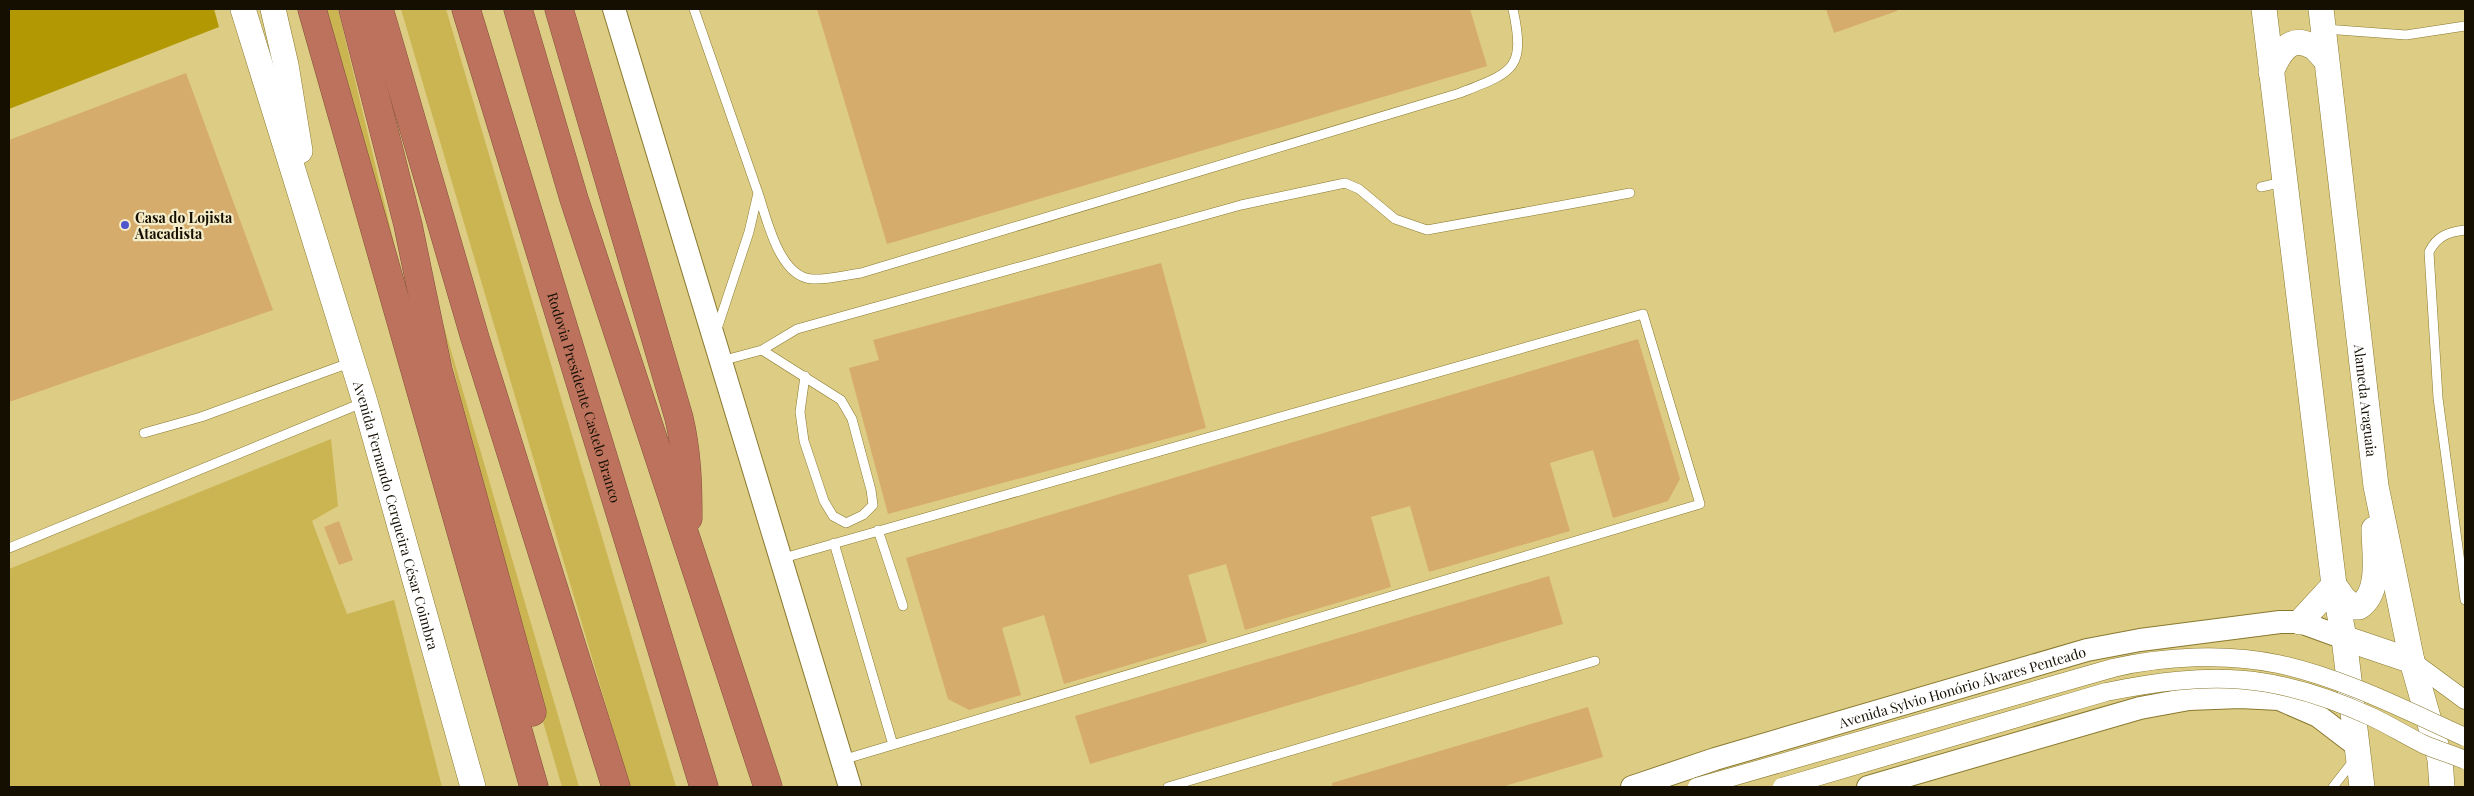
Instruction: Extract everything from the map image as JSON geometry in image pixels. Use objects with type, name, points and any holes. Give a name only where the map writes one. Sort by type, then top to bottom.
[{"type":"highway","points":[[312,9],[534,787]]},
{"type":"highway","points":[[353,9],[408,225],[438,370],[552,787]]},
{"type":"highway","points":[[379,9],[475,338],[616,787]]},
{"type":"highway","name":"Rodovia Presidente Castelo Branco","points":[[466,9],[704,787]]},
{"type":"highway","points":[[518,9],[574,199],[768,787]]},
{"type":"highway","points":[[559,9],[686,446],[688,540]]},
{"type":"main road","points":[[243,9],[315,245]]},
{"type":"main road","points":[[273,9],[286,65],[315,245]]},
{"type":"main road","points":[[2264,9],[2334,584],[2344,638],[2362,787]]},
{"type":"main road","name":"Alameda Araguaia","points":[[2322,19],[2325,59],[2348,232],[2376,486],[2412,661],[2440,760],[2442,787]]},
{"type":"main road","points":[[2271,72],[2279,54],[2285,47],[2297,44],[2310,46],[2325,59]]},
{"type":"main road","name":"Avenida Fernando Cerqueira César Coimbra","points":[[315,245],[365,402],[473,787]]},
{"type":"main road","points":[[2334,584],[2344,599],[2354,607],[2359,607],[2368,599],[2374,576],[2376,486]]},
{"type":"main road","points":[[2300,622],[2334,584]]},
{"type":"main road","points":[[2344,638],[2412,661]]},
{"type":"street","points":[[614,9],[721,361],[779,560],[850,787]]},
{"type":"street","name":"Avenida Sylvio Honório Álvares Penteado","points":[[1632,787],[1716,759],[2087,650],[2127,642],[2280,622],[2300,622]]},
{"type":"street","points":[[2300,622],[2344,638]]},
{"type":"street","points":[[2127,642],[2140,708]]},
{"type":"street","points":[[1697,787],[2113,668],[2164,659],[2246,658],[2295,668],[2385,700],[2465,738]]},
{"type":"street","points":[[2412,661],[2465,700]]},
{"type":"street","points":[[1782,787],[2106,692],[2156,682],[2205,678],[2237,678],[2279,684],[2319,696],[2372,717],[2424,744],[2465,760]]},
{"type":"street","points":[[1868,787],[2140,708],[2189,699],[2240,696],[2278,699],[2318,716],[2357,750]]},
{"type":"lane","points":[[694,9],[778,250],[789,269],[798,276],[811,279],[861,272],[1460,92],[1500,77],[1516,62],[1518,40],[1513,9]]},
{"type":"lane","points":[[2322,19],[2406,35],[2465,26]]},
{"type":"lane","points":[[2261,187],[2285,182]]},
{"type":"lane","points":[[721,361],[762,350],[797,329],[1241,205],[1345,183],[1359,189],[1394,219],[1427,230],[1630,193]]},
{"type":"lane","points":[[714,339],[748,232],[758,193]]},
{"type":"lane","points":[[2465,230],[2449,232],[2434,242],[2429,252],[2438,398],[2465,600]]},
{"type":"lane","points":[[779,560],[878,530],[1643,314],[1700,504],[842,760]]},
{"type":"lane","points":[[762,350],[805,376],[841,400],[854,428],[872,490],[873,505],[863,515],[846,522],[833,516],[824,501],[804,441],[800,412],[805,376]]},
{"type":"lane","points":[[144,433],[201,417],[352,361]]},
{"type":"lane","points":[[9,548],[365,402]]},
{"type":"lane","points":[[878,530],[903,606]]},
{"type":"lane","points":[[834,543],[893,745]]},
{"type":"lane","points":[[1168,787],[1595,661]]},
{"type":"lane","points":[[2333,787],[2357,750]]},
{"type":"shaded area","points":[[9,9],[214,9],[219,27],[9,109]]},
{"type":"shaded area","points":[[321,9],[338,9],[442,444]]},
{"type":"shaded area","points":[[401,9],[446,9],[676,787],[630,787]]},
{"type":"shaded area","points":[[442,320],[579,787],[562,787],[514,622]]},
{"type":"shaded area","points":[[331,439],[338,506],[312,521],[347,614],[394,600],[442,787],[9,787],[9,569]]},
{"type":"building","points":[[817,9],[1470,9],[1487,66],[887,244]]},
{"type":"building","points":[[1826,9],[1897,9],[1897,11],[1834,33]]},
{"type":"building","name":"Casa do Lojista Atacadista","points":[[186,73],[273,310],[9,402],[9,140]]},
{"type":"building","points":[[1161,263],[1206,428],[888,514],[849,368],[879,360],[873,340]]},
{"type":"building","points":[[1638,339],[1680,479],[1668,501],[1613,518],[1593,450],[1550,463],[1570,531],[1429,572],[1410,506],[1371,517],[1391,587],[1245,630],[1226,564],[1188,575],[1207,642],[1064,684],[1044,615],[1002,628],[1021,695],[969,710],[948,699],[906,558]]},
{"type":"building","points":[[339,521],[353,560],[339,565],[324,527]]},
{"type":"building","points":[[1549,576],[1563,624],[1090,764],[1075,716]]},
{"type":"building","points":[[1588,707],[1603,757],[1502,787],[1332,787],[1332,783]]},
{"type":"place","name":"Casa do Lojista Atacadista","points":[[125,225]]}]
